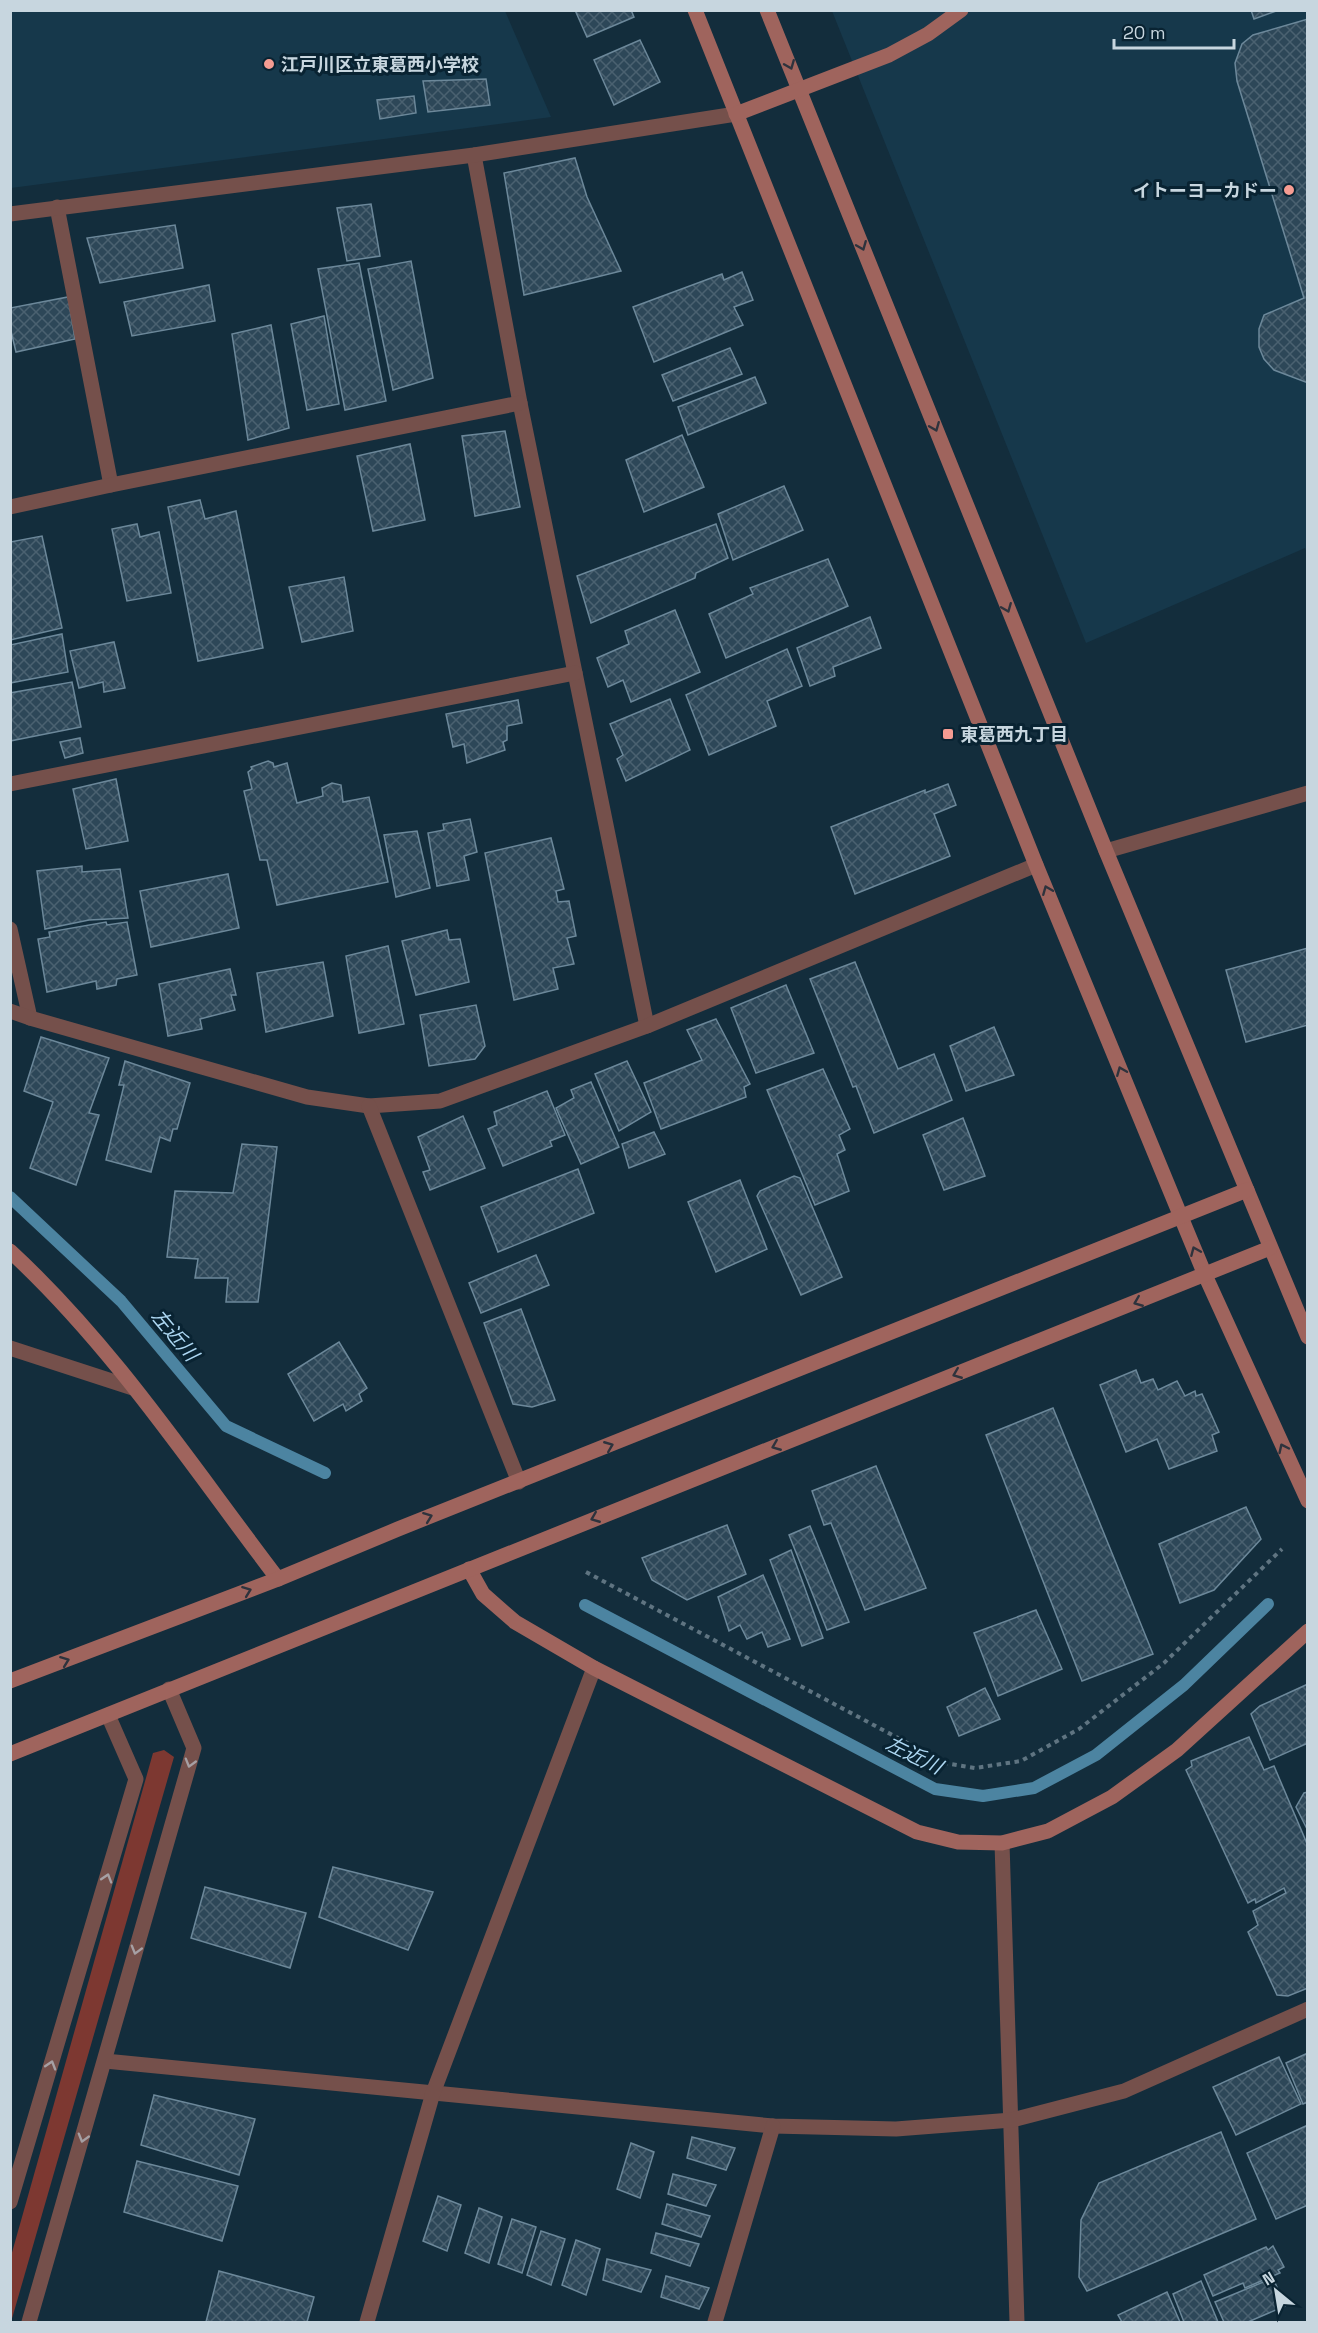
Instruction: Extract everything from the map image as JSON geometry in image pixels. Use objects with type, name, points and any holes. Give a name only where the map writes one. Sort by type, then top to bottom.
[{"type":"street","points":[[695,10],[1036,865],[1205,1275],[1308,1501]]},
{"type":"street","points":[[767,10],[1106,851],[1308,1336]]},
{"type":"street","points":[[10,214],[474,155],[736,114],[889,55],[928,34],[960,10]]},
{"type":"street","points":[[474,155],[520,403],[647,1026]]},
{"type":"street","points":[[57,207],[111,485]]},
{"type":"street","points":[[10,507],[520,403]]},
{"type":"street","points":[[10,784],[575,673]]},
{"type":"street","points":[[1106,851],[1308,793]]},
{"type":"street","points":[[10,1011],[308,1097],[369,1106],[440,1101],[647,1026],[1036,865]]},
{"type":"street","points":[[10,929],[30,1018]]},
{"type":"street","points":[[369,1106],[519,1482]]},
{"type":"street","points":[[10,1682],[278,1579],[1247,1190]]},
{"type":"street","points":[[10,1754],[1270,1248]]},
{"type":"street","points":[[10,1251],[48,1286],[133,1388],[278,1579]]},
{"type":"street","points":[[10,1348],[133,1388]]},
{"type":"street","points":[[469,1569],[483,1593],[515,1622],[594,1668],[917,1833],[957,1842],[1002,1844],[1048,1831],[1112,1797],[1177,1750],[1308,1631]]},
{"type":"street","points":[[367,2322],[433,2093],[594,1668]]},
{"type":"street","points":[[29,2322],[194,1748],[169,1689]]},
{"type":"street","points":[[10,2202],[136,1779],[108,1714]]},
{"type":"street","points":[[1002,1844],[1017,2322]]},
{"type":"street","points":[[105,2061],[773,2127],[896,2129],[1012,2120],[1124,2091],[1308,2009]]},
{"type":"street","points":[[715,2322],[773,2127]]},
{"type":"path","points":[[586,1572],[945,1763],[975,1768],[1021,1761],[1079,1729],[1164,1663],[1282,1549]]},
{"type":"shaded area","name":"江戸川区立東葛西小学校","points":[[10,11],[505,11],[551,117],[11,188]]},
{"type":"shaded area","points":[[832,11],[1307,11],[1307,554],[1305,548],[1086,643]]},
{"type":"shaded area","points":[[164,1750],[174,1757],[11,2322],[11,2256],[153,1753]]},
{"type":"building","points":[[575,10],[631,10],[634,17],[587,37]]},
{"type":"building","points":[[1251,10],[1279,10],[1254,19]]},
{"type":"building","name":"イトーヨーカドー","points":[[1308,19],[1308,383],[1274,370],[1264,359],[1259,347],[1259,329],[1264,315],[1304,298],[1237,81],[1235,63],[1242,44],[1253,35]]},
{"type":"building","points":[[640,40],[660,82],[614,105],[594,60]]},
{"type":"building","points":[[486,79],[490,105],[428,112],[423,81]]},
{"type":"building","points":[[414,96],[416,113],[380,119],[377,100]]},
{"type":"building","points":[[575,158],[587,197],[621,271],[524,295],[504,173]]},
{"type":"building","points":[[371,204],[380,256],[347,261],[337,208]]},
{"type":"building","points":[[175,225],[183,268],[100,283],[87,238]]},
{"type":"building","points":[[411,261],[433,378],[393,390],[368,269]]},
{"type":"building","points":[[359,263],[386,401],[345,410],[318,269]]},
{"type":"building","points":[[742,272],[753,300],[734,307],[743,325],[654,362],[633,307],[722,274],[724,280]]},
{"type":"building","points":[[209,285],[215,321],[132,336],[124,302]]},
{"type":"building","points":[[68,297],[75,339],[16,352],[10,327],[10,308]]},
{"type":"building","points":[[324,316],[339,404],[307,410],[291,324]]},
{"type":"building","points":[[271,325],[289,428],[248,440],[232,334]]},
{"type":"building","points":[[730,348],[742,374],[673,401],[662,375]]},
{"type":"building","points":[[755,377],[766,403],[688,435],[678,407]]},
{"type":"building","points":[[505,431],[520,507],[475,516],[462,436]]},
{"type":"building","points":[[682,435],[704,487],[644,512],[626,460]]},
{"type":"building","points":[[410,444],[425,520],[373,531],[357,456]]},
{"type":"building","points":[[784,486],[803,530],[733,560],[718,514]]},
{"type":"building","points":[[200,500],[205,519],[236,511],[263,648],[198,661],[168,507]]},
{"type":"building","points":[[137,524],[140,537],[159,532],[171,593],[127,601],[112,529]]},
{"type":"building","points":[[716,524],[728,558],[696,573],[695,578],[591,623],[577,576]]},
{"type":"building","points":[[42,536],[62,628],[10,640],[10,542]]},
{"type":"building","points":[[828,559],[848,606],[726,658],[709,614],[753,594],[750,588]]},
{"type":"building","points":[[344,577],[353,631],[302,642],[289,587]]},
{"type":"building","points":[[675,610],[700,672],[631,702],[623,680],[608,687],[597,658],[629,644],[625,631]]},
{"type":"building","points":[[870,617],[881,648],[833,667],[835,676],[810,686],[797,648]]},
{"type":"building","points":[[62,634],[68,672],[10,683],[10,645]]},
{"type":"building","points":[[114,642],[125,688],[104,692],[103,682],[79,688],[70,651]]},
{"type":"building","points":[[787,649],[802,686],[767,701],[776,726],[709,755],[686,695]]},
{"type":"building","points":[[72,682],[81,727],[10,741],[10,693]]},
{"type":"building","points":[[670,699],[690,750],[626,781],[617,759],[623,755],[610,724]]},
{"type":"building","points":[[518,700],[522,723],[507,726],[507,740],[503,742],[505,750],[467,763],[464,744],[453,747],[446,714]]},
{"type":"building","points":[[80,738],[83,753],[65,758],[60,742]]},
{"type":"building","points":[[268,761],[273,763],[274,767],[287,763],[297,803],[323,796],[322,788],[332,783],[341,785],[343,802],[369,797],[388,882],[277,905],[267,860],[260,860],[244,791],[252,789],[248,772],[252,769],[251,767]]},
{"type":"building","points":[[116,779],[128,841],[86,849],[73,789]]},
{"type":"building","points":[[948,784],[956,805],[934,814],[950,856],[855,894],[831,827],[925,790],[925,793]]},
{"type":"building","points":[[470,819],[477,852],[464,856],[469,880],[437,886],[428,833],[444,830],[443,824]]},
{"type":"building","points":[[417,831],[430,888],[396,897],[384,835]]},
{"type":"building","points":[[551,838],[564,889],[556,891],[558,902],[569,901],[576,936],[567,938],[574,964],[553,968],[558,989],[514,1000],[485,853]]},
{"type":"building","points":[[82,866],[82,872],[120,869],[128,918],[89,920],[45,929],[37,871]]},
{"type":"building","points":[[228,874],[239,928],[151,947],[140,891]]},
{"type":"building","points":[[106,922],[107,925],[127,922],[137,975],[117,979],[116,985],[97,989],[96,981],[47,992],[38,939],[50,937],[49,932]]},
{"type":"building","points":[[447,930],[449,940],[460,939],[469,982],[416,995],[402,941]]},
{"type":"building","points":[[388,946],[404,1024],[359,1033],[346,956]]},
{"type":"building","points":[[1308,948],[1308,1025],[1246,1042],[1226,970]]},
{"type":"building","points":[[323,962],[333,1016],[266,1032],[257,973]]},
{"type":"building","points":[[855,962],[898,1069],[934,1054],[952,1100],[874,1133],[810,979]]},
{"type":"building","points":[[230,969],[236,995],[231,995],[235,1010],[200,1019],[202,1029],[168,1036],[159,984]]},
{"type":"building","points":[[786,985],[814,1053],[756,1073],[731,1008]]},
{"type":"building","points":[[476,1005],[485,1046],[475,1059],[429,1066],[420,1015]]},
{"type":"building","points":[[716,1019],[750,1084],[744,1087],[746,1097],[661,1129],[644,1083],[702,1060],[687,1030]]},
{"type":"building","points":[[994,1027],[1014,1075],[966,1091],[950,1046]]},
{"type":"building","points":[[41,1037],[109,1058],[89,1113],[99,1115],[76,1185],[30,1168],[53,1102],[24,1091]]},
{"type":"building","points":[[125,1061],[190,1083],[177,1129],[173,1129],[170,1141],[160,1137],[151,1172],[106,1160],[124,1085],[119,1085]]},
{"type":"building","points":[[627,1061],[651,1112],[619,1131],[595,1074]]},
{"type":"building","points":[[823,1069],[850,1129],[839,1135],[845,1150],[837,1154],[849,1191],[815,1205],[767,1090]]},
{"type":"building","points":[[591,1082],[619,1147],[581,1164],[556,1108],[574,1098],[571,1090]]},
{"type":"building","points":[[547,1091],[565,1135],[550,1141],[552,1146],[503,1166],[488,1129],[497,1125],[494,1112]]},
{"type":"building","points":[[463,1116],[485,1168],[430,1190],[423,1172],[430,1170],[418,1137]]},
{"type":"building","points":[[963,1118],[985,1176],[944,1190],[923,1135]]},
{"type":"building","points":[[654,1132],[665,1154],[629,1168],[622,1144]]},
{"type":"building","points":[[242,1144],[277,1147],[258,1302],[226,1302],[228,1278],[195,1278],[198,1259],[167,1257],[175,1191],[233,1193]]},
{"type":"building","points":[[578,1169],[594,1213],[498,1252],[481,1207]]},
{"type":"building","points":[[794,1176],[800,1178],[842,1277],[801,1295],[757,1196],[760,1191]]},
{"type":"building","points":[[740,1180],[767,1249],[716,1272],[688,1202]]},
{"type":"building","points":[[536,1255],[549,1285],[481,1313],[469,1283]]},
{"type":"building","points":[[521,1309],[555,1400],[532,1407],[513,1404],[484,1323]]},
{"type":"building","points":[[339,1342],[367,1388],[359,1394],[362,1401],[346,1411],[343,1404],[314,1421],[288,1374]]},
{"type":"building","points":[[1136,1370],[1141,1383],[1153,1379],[1158,1390],[1177,1381],[1185,1396],[1195,1391],[1196,1396],[1202,1394],[1219,1432],[1212,1435],[1217,1451],[1169,1469],[1157,1439],[1126,1452],[1100,1385]]},
{"type":"building","points":[[1053,1408],[1153,1654],[1082,1681],[986,1435]]},
{"type":"building","points":[[876,1466],[926,1588],[865,1610],[831,1523],[824,1525],[812,1491]]},
{"type":"building","points":[[1246,1507],[1261,1539],[1214,1590],[1180,1603],[1159,1544]]},
{"type":"building","points":[[727,1525],[746,1574],[687,1600],[652,1580],[642,1558]]},
{"type":"building","points":[[810,1526],[849,1622],[827,1630],[789,1535]]},
{"type":"building","points":[[791,1550],[823,1638],[802,1646],[770,1560]]},
{"type":"building","points":[[763,1575],[790,1639],[768,1647],[762,1632],[747,1639],[740,1625],[729,1631],[718,1597]]},
{"type":"building","points":[[1036,1610],[1062,1669],[998,1696],[974,1633]]},
{"type":"building","points":[[1308,1684],[1308,1743],[1270,1760],[1251,1714],[1260,1706]]},
{"type":"building","points":[[985,1688],[1000,1719],[959,1736],[947,1707]]},
{"type":"building","points":[[1249,1737],[1264,1770],[1274,1766],[1308,1846],[1308,1988],[1288,1996],[1277,1995],[1248,1932],[1258,1925],[1253,1911],[1286,1893],[1284,1888],[1256,1903],[1255,1899],[1248,1903],[1186,1770],[1192,1766],[1191,1761]]},
{"type":"building","points":[[1308,1792],[1308,1831],[1296,1807],[1304,1793]]},
{"type":"building","points":[[333,1867],[433,1892],[408,1950],[319,1917]]},
{"type":"building","points":[[205,1887],[306,1913],[290,1968],[191,1938]]},
{"type":"building","points":[[1308,2053],[1308,2102],[1303,2104],[1286,2063]]},
{"type":"building","points":[[1279,2057],[1301,2104],[1236,2135],[1213,2087]]},
{"type":"building","points":[[154,2095],[255,2119],[239,2175],[141,2145]]},
{"type":"building","points":[[1308,2125],[1308,2205],[1276,2219],[1247,2153]]},
{"type":"building","points":[[1221,2132],[1256,2219],[1087,2291],[1079,2277],[1081,2220],[1099,2183]]},
{"type":"building","points":[[692,2137],[735,2148],[726,2170],[687,2158]]},
{"type":"building","points":[[631,2143],[654,2152],[640,2198],[617,2189]]},
{"type":"building","points":[[137,2161],[238,2186],[222,2241],[124,2212]]},
{"type":"building","points":[[673,2174],[716,2185],[706,2206],[668,2194]]},
{"type":"building","points":[[438,2196],[461,2205],[447,2251],[423,2241]]},
{"type":"building","points":[[667,2204],[710,2216],[701,2237],[662,2224]]},
{"type":"building","points":[[479,2208],[502,2217],[489,2263],[465,2253]]},
{"type":"building","points":[[512,2219],[536,2227],[522,2273],[498,2264]]},
{"type":"building","points":[[541,2231],[565,2239],[551,2285],[527,2275]]},
{"type":"building","points":[[656,2233],[699,2244],[690,2266],[651,2253]]},
{"type":"building","points":[[576,2240],[600,2249],[586,2295],[562,2285]]},
{"type":"building","points":[[1273,2246],[1284,2267],[1278,2270],[1280,2273],[1245,2288],[1243,2283],[1213,2296],[1204,2275]]},
{"type":"building","points":[[607,2259],[651,2270],[641,2292],[603,2280]]},
{"type":"building","points":[[219,2271],[314,2297],[307,2322],[206,2322]]},
{"type":"building","points":[[666,2276],[709,2288],[699,2309],[661,2297]]},
{"type":"building","points":[[1273,2278],[1285,2306],[1248,2322],[1224,2322],[1215,2302]]},
{"type":"building","points":[[1201,2281],[1218,2322],[1184,2322],[1173,2294]]},
{"type":"building","points":[[1167,2292],[1180,2322],[1122,2322],[1118,2315]]},
{"type":"waterway","name":"左近川","points":[[10,1197],[121,1301],[226,1426],[325,1473]]},
{"type":"waterway","name":"左近川","points":[[585,1605],[935,1789],[983,1796],[1034,1788],[1096,1755],[1184,1685],[1268,1604]]},
{"type":"place","name":"江戸川区立東葛西小学校","points":[[269,64]]},
{"type":"place","name":"イトーヨーカドー","points":[[1289,190]]},
{"type":"place","name":"東葛西九丁目","points":[[948,734]]}]
